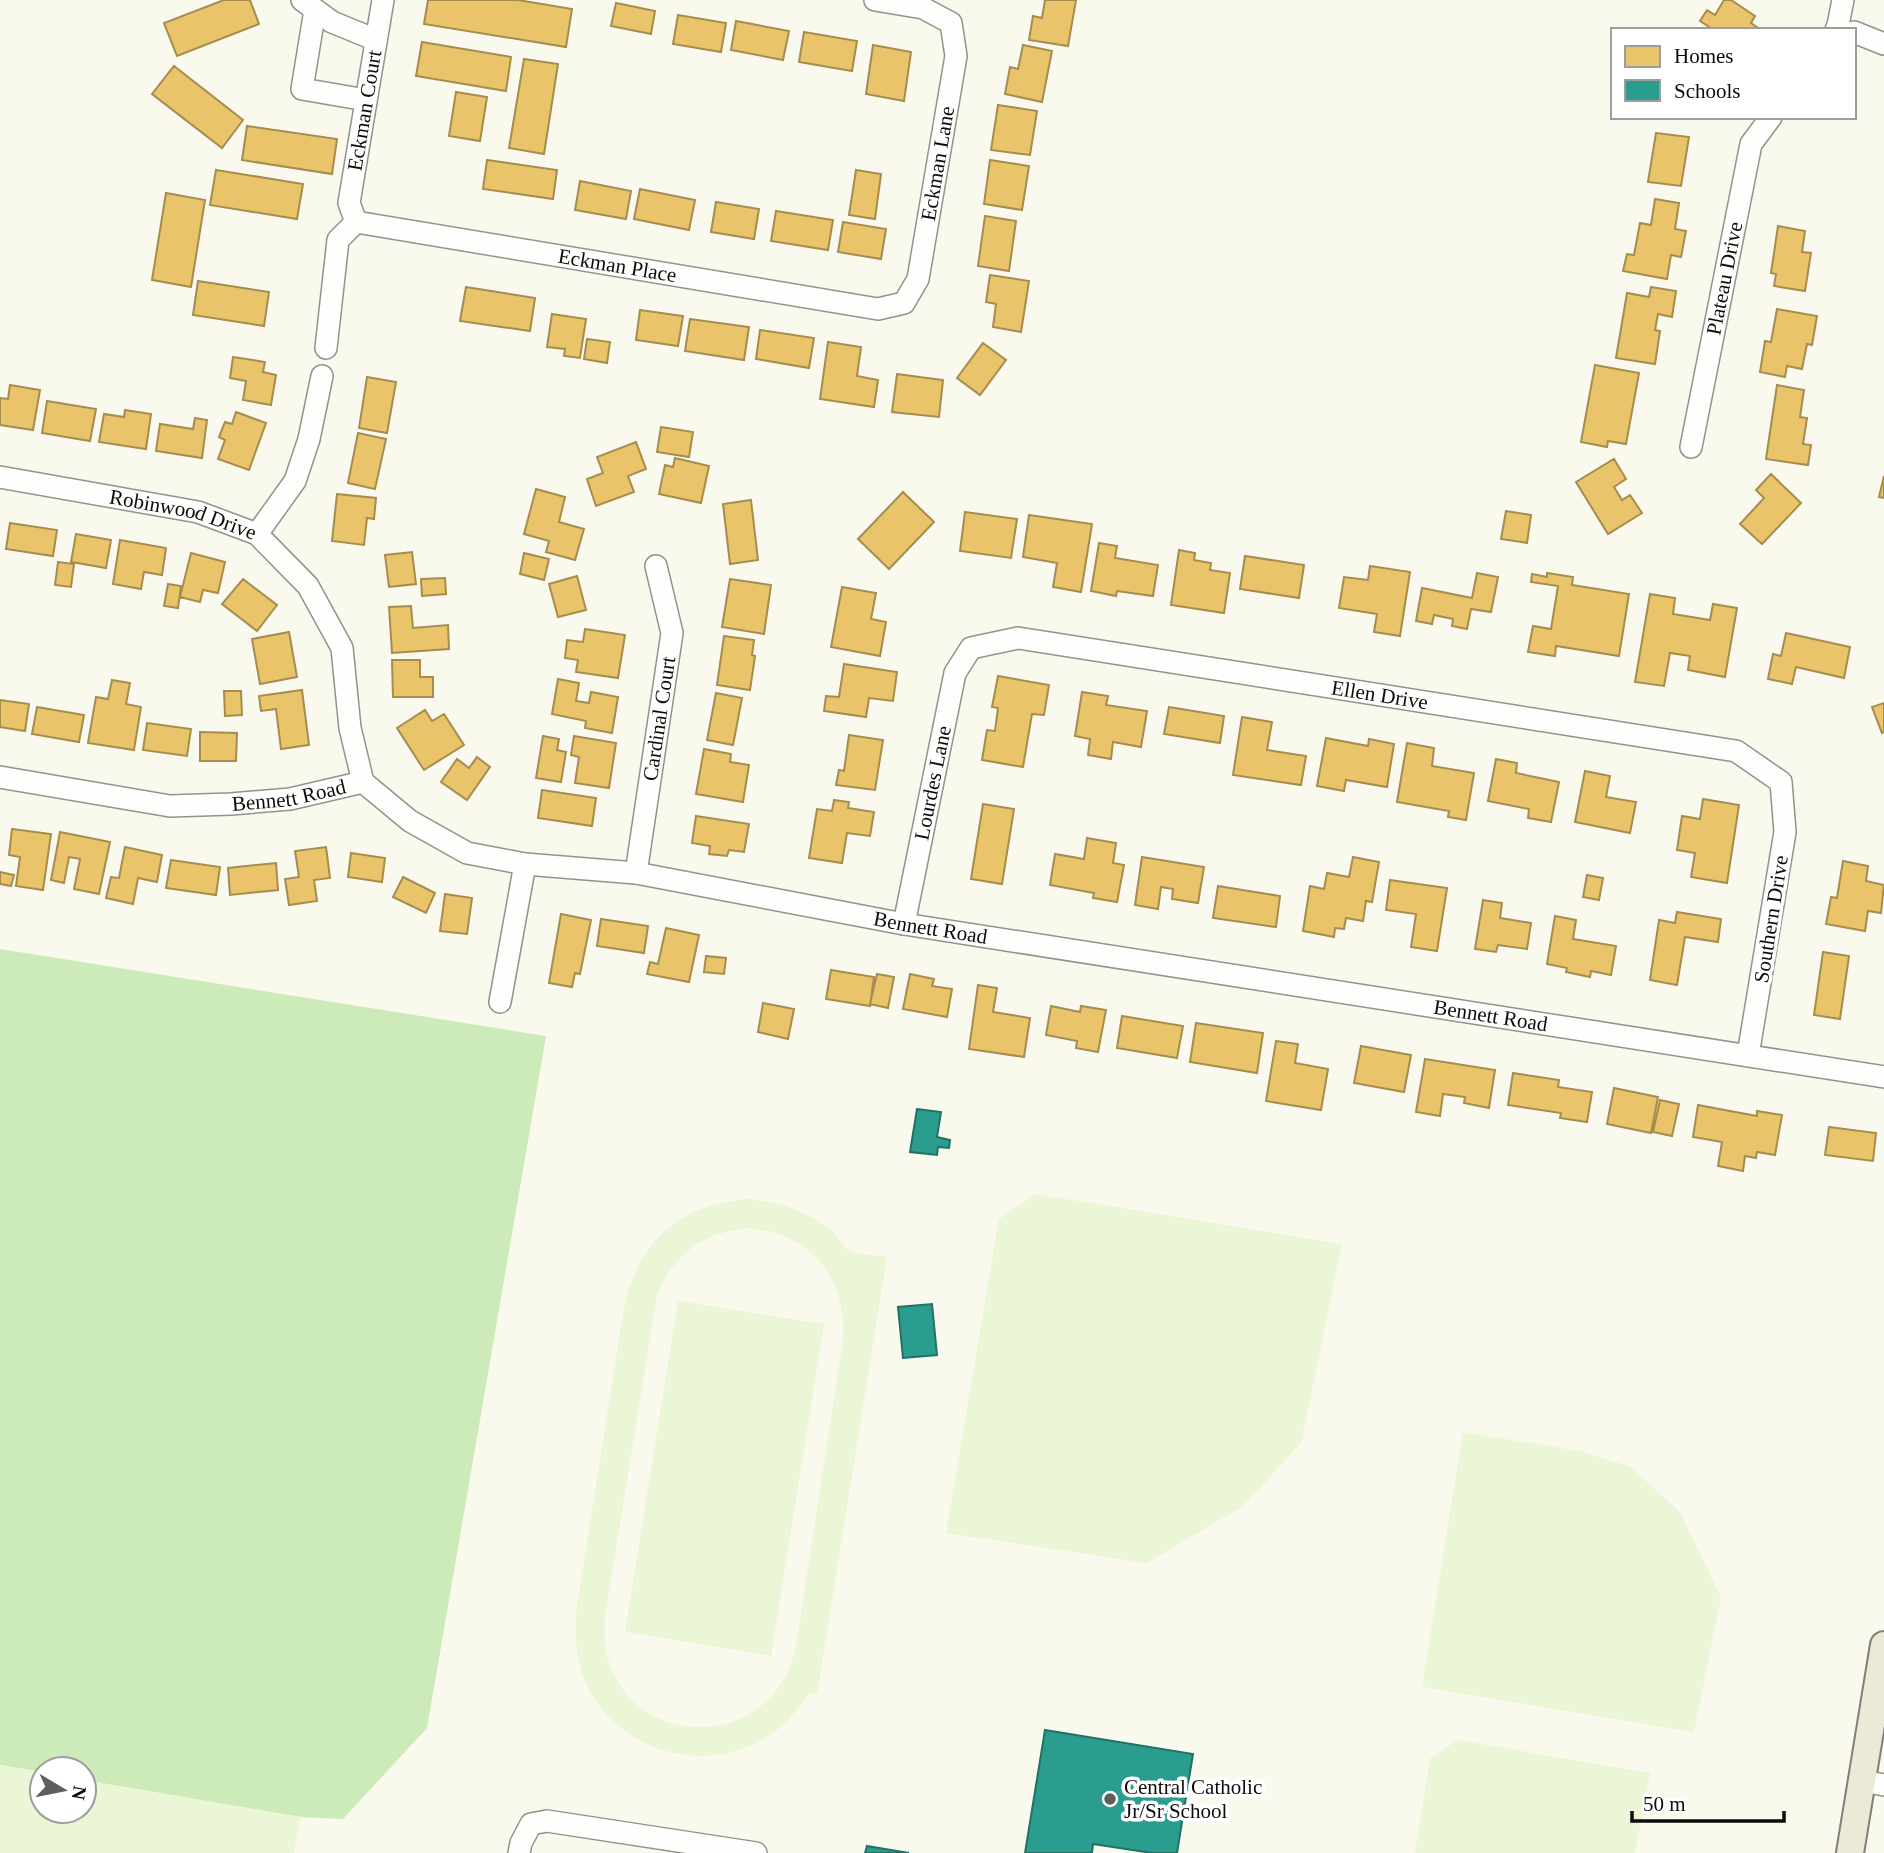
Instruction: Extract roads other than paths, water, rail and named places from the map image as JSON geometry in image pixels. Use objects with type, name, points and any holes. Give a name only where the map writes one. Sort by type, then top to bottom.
[{"type":"main road","points":[[1850,1853],[1873,1783],[1884,1645]]},
{"type":"street","name":"Eckman Court","points":[[356,222],[349,203],[383,0]]},
{"type":"street","name":"Eckman Lane","points":[[875,0],[923,8],[951,23],[956,56],[918,279],[904,303]]},
{"type":"street","points":[[1843,0],[1844,28]]},
{"type":"street","points":[[308,5],[332,22],[376,40]]},
{"type":"street","points":[[308,5],[302,89],[366,100]]},
{"type":"street","points":[[1856,34],[1884,44]]},
{"type":"street","name":"Plateau Drive","points":[[1691,447],[1751,144],[1770,119]]},
{"type":"street","points":[[326,348],[338,240],[356,222]]},
{"type":"street","name":"Eckman Place","points":[[356,222],[878,309],[904,303]]},
{"type":"street","points":[[257,534],[295,481],[309,439],[322,376]]},
{"type":"street","name":"Robinwood Drive","points":[[0,477],[198,512],[257,534],[308,586],[342,648],[350,728],[363,782]]},
{"type":"street","name":"Cardinal Court","points":[[636,873],[672,633],[656,566]]},
{"type":"street","name":"Ellen Drive","points":[[971,648],[1018,638],[1736,751],[1780,782]]},
{"type":"street","name":"Lourdes Lane","points":[[904,924],[955,673],[971,648]]},
{"type":"street","name":"Bennett Road","points":[[0,777],[170,806],[290,799],[363,782],[410,821],[467,853],[525,864],[636,873],[904,924],[1884,1077]]},
{"type":"street","name":"Southern Drive","points":[[1748,1055],[1785,832],[1780,782]]},
{"type":"street","points":[[500,1002],[525,864]]},
{"type":"street","points":[[519,1853],[531,1824],[547,1821],[756,1853]]},
{"type":"place","name":"Central Catholic Jr/Sr School","points":[[1110,1799]]}]
